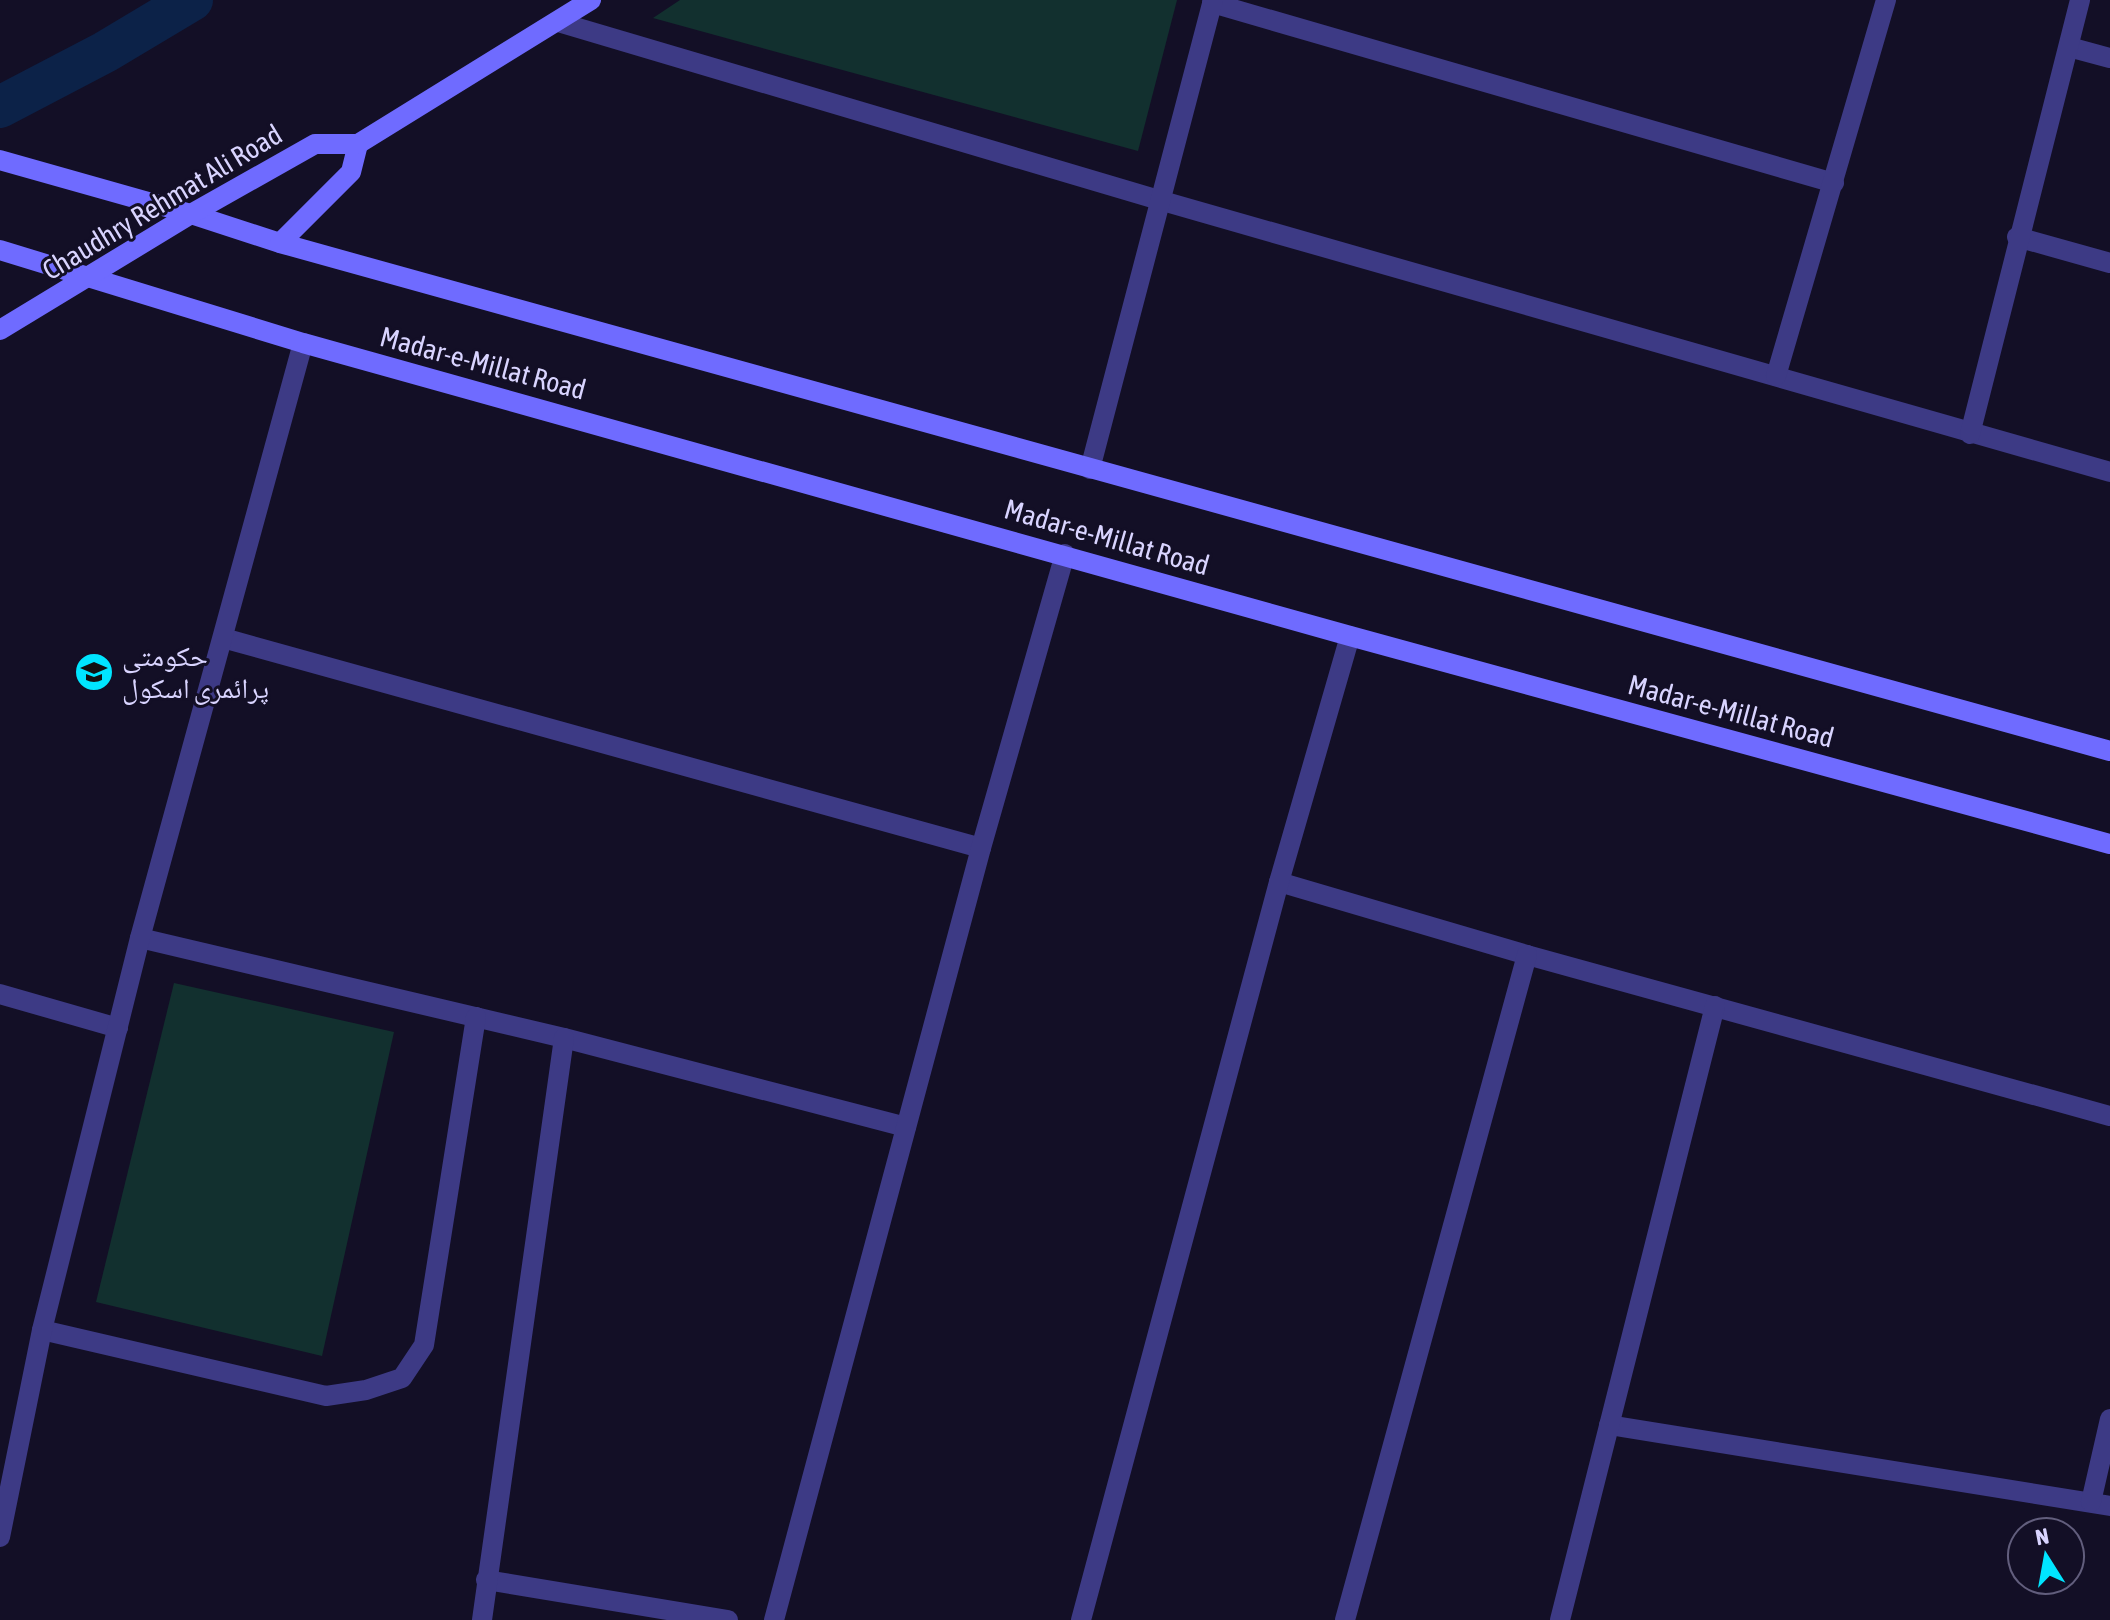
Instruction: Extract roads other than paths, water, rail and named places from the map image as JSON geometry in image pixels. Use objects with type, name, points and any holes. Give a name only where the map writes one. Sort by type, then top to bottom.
[{"type":"main road","points":[[280,243],[351,172],[358,144],[591,0]]},
{"type":"main road","name":"Chaudhry Rehmat Ali Road","points":[[0,330],[191,214],[315,144],[358,144]]},
{"type":"main road","points":[[0,160],[191,214],[280,243],[2110,751]]},
{"type":"main road","name":"Madar-e-Millat Road","points":[[0,250],[303,343],[1350,636],[2110,844]]},
{"type":"street","points":[[1776,376],[1886,0]]},
{"type":"street","points":[[1970,434],[2017,237],[2080,0]]},
{"type":"street","points":[[1090,469],[1212,1],[1834,183]]},
{"type":"street","points":[[558,22],[1159,200],[2110,472]]},
{"type":"street","points":[[2069,47],[2110,58]]},
{"type":"street","points":[[2017,237],[2110,263]]},
{"type":"street","points":[[0,1537],[42,1330],[140,938],[303,343]]},
{"type":"street","points":[[774,1620],[981,848],[1065,554]]},
{"type":"street","points":[[1081,1620],[1279,882],[1350,636]]},
{"type":"street","points":[[223,638],[981,848]]},
{"type":"street","points":[[1279,882],[1527,955],[2110,1116]]},
{"type":"street","points":[[140,938],[564,1038],[906,1127]]},
{"type":"street","points":[[1345,1620],[1527,955]]},
{"type":"street","points":[[0,994],[118,1028]]},
{"type":"street","points":[[1560,1620],[1715,1006]]},
{"type":"street","points":[[42,1330],[326,1396],[366,1390],[402,1378],[424,1345],[476,1017]]},
{"type":"street","points":[[482,1620],[564,1038]]},
{"type":"street","points":[[1609,1425],[2100,1504],[2110,1419]]},
{"type":"street","points":[[486,1580],[728,1620]]},
{"type":"waterway","points":[[0,107],[105,52],[192,0]]},
{"type":"place","name":"حکومتی پرائمری اسکول","points":[[94,672]]}]
